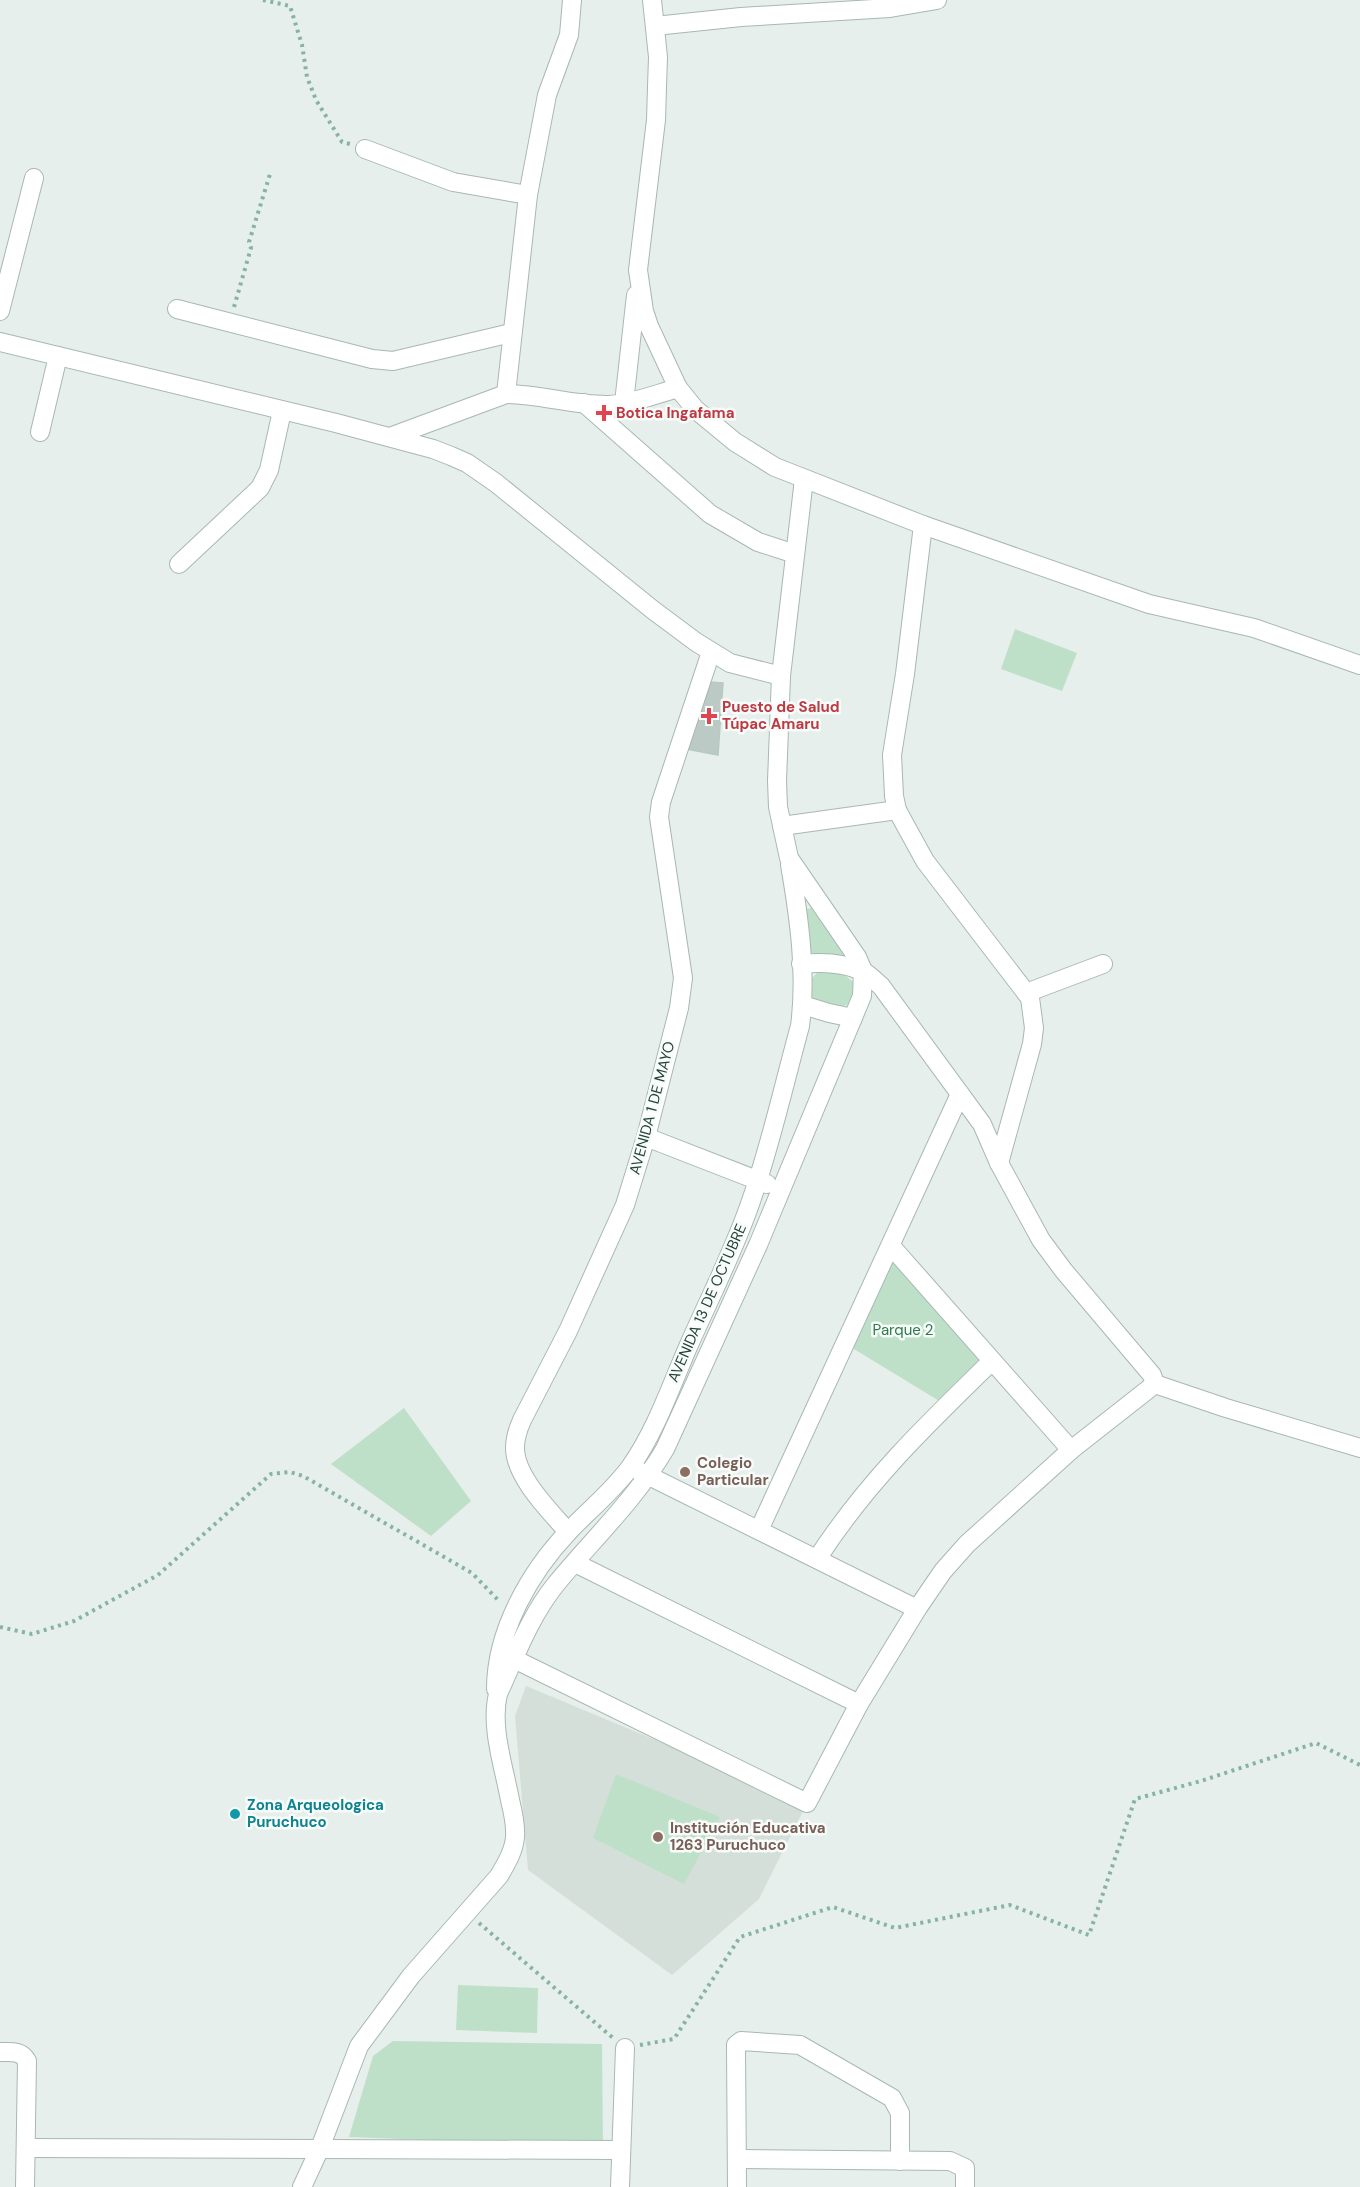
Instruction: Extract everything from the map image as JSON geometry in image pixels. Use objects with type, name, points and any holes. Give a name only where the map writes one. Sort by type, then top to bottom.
[{"type":"street","points":[[506,394],[528,195],[547,95],[569,35],[572,0]]},
{"type":"street","points":[[624,403],[656,120],[658,57],[652,0]]},
{"type":"street","points":[[655,26],[741,17],[890,8],[937,0]]},
{"type":"street","points":[[365,149],[453,182],[528,195]]},
{"type":"street","points":[[0,311],[34,178]]},
{"type":"street","points":[[639,270],[644,311],[649,327],[678,388],[695,409],[735,442],[775,466],[923,525],[1149,604],[1254,628],[1360,665]]},
{"type":"street","points":[[177,309],[372,359],[393,361],[511,333]]},
{"type":"street","points":[[0,342],[390,437],[433,449],[467,463],[653,610],[711,652],[730,663],[781,676]]},
{"type":"street","points":[[39,432],[58,356]]},
{"type":"street","points":[[390,437],[506,394],[610,405],[678,388]]},
{"type":"street","points":[[584,404],[710,514],[758,542],[795,554]]},
{"type":"street","points":[[179,564],[260,488],[269,470],[282,411]]},
{"type":"street","name":"AVENIDA 13 DE OCTUBRE","points":[[302,2187],[320,2148],[359,2046],[411,1976],[499,1876],[509,1859],[515,1838],[513,1815],[498,1739],[496,1702],[496,1670],[502,1642],[535,1575],[568,1532],[588,1514],[631,1466],[671,1387],[758,1181],[800,1026],[802,1005],[798,911],[778,807],[777,781],[781,676],[804,479]]},
{"type":"street","points":[[923,525],[905,674],[892,755],[894,796],[897,810],[925,861],[1026,993],[1034,1012],[1032,1044],[999,1163]]},
{"type":"street","name":"AVENIDA 1 DE MAYO","points":[[568,1532],[542,1502],[519,1466],[515,1450],[516,1435],[568,1331],[625,1204],[646,1137],[679,1008],[682,985],[659,817],[661,802],[711,652]]},
{"type":"street","points":[[782,826],[897,810]]},
{"type":"street","points":[[496,1702],[514,1659],[543,1602],[649,1476],[679,1420],[782,1191],[862,996],[862,971],[857,957],[789,858]]},
{"type":"street","points":[[801,964],[818,963],[862,971],[881,986],[982,1124],[999,1163],[1041,1240],[1064,1271],[1152,1375],[1155,1384]]},
{"type":"street","points":[[1026,993],[1103,964]]},
{"type":"street","points":[[802,1005],[853,1018]]},
{"type":"street","points":[[759,1530],[960,1094]]},
{"type":"street","points":[[646,1137],[782,1191]]},
{"type":"street","points":[[891,1246],[1071,1450]]},
{"type":"street","points":[[817,1559],[854,1505],[897,1454],[992,1360]]},
{"type":"street","points":[[1155,1384],[1360,1448]]},
{"type":"street","points":[[514,1659],[807,1803],[860,1704],[943,1571],[967,1544],[1071,1450],[1155,1384]]},
{"type":"street","points":[[631,1466],[917,1610]]},
{"type":"street","points":[[575,1563],[860,1704]]},
{"type":"street","points":[[737,2187],[736,2045],[741,2041],[800,2045],[892,2098],[900,2113],[900,2161]]},
{"type":"street","points":[[620,2187],[625,2048]]},
{"type":"street","points":[[0,2052],[15,2052],[24,2056],[27,2061],[26,2187]]},
{"type":"street","points":[[26,2148],[621,2150]]},
{"type":"street","points":[[738,2159],[956,2162],[965,2168],[965,2187]]},
{"type":"path","points":[[263,0],[290,6],[302,45],[307,77],[316,100],[342,142],[365,149]]},
{"type":"path","points":[[229,322],[251,248],[249,242],[271,171]]},
{"type":"path","points":[[0,1628],[32,1634],[74,1621],[158,1575],[271,1474],[290,1472],[303,1476],[472,1573],[513,1616]]},
{"type":"path","points":[[466,1912],[625,2048],[674,2039],[740,1937],[833,1907],[895,1928],[1010,1905],[1089,1935],[1135,1799],[1201,1781],[1316,1743],[1360,1766]]},
{"type":"shaded area","name":"Institución Educativa 1263 Puruchuco","points":[[526,1686],[807,1803],[759,1899],[672,1975],[528,1870],[515,1716]]},
{"type":"green space","points":[[1015,629],[1077,653],[1062,691],[1001,669]]},
{"type":"green space","points":[[811,908],[843,954],[841,957],[812,953],[808,950],[807,909]]},
{"type":"green space","points":[[819,971],[843,975],[855,984],[853,997],[848,1004],[834,1005],[820,1002],[812,997],[809,981]]},
{"type":"green space","name":"Parque 2","points":[[892,1253],[985,1359],[941,1402],[849,1346]]},
{"type":"green space","points":[[404,1408],[471,1501],[431,1536],[331,1464]]},
{"type":"green space","points":[[616,1774],[720,1817],[684,1884],[593,1838]]},
{"type":"green space","points":[[458,1985],[538,1988],[537,2033],[456,2030]]},
{"type":"green space","points":[[393,2041],[602,2044],[603,2147],[349,2137],[373,2056]]},
{"type":"building","name":"Puesto de Salud Túpac Amaru","points":[[709,682],[723,683],[718,755],[686,749]]},
{"type":"place","name":"Botica Ingafama","points":[[604,413]]},
{"type":"place","name":"Puesto de Salud Túpac Amaru","points":[[709,716]]},
{"type":"place","name":"Colegio Particular","points":[[685,1472]]},
{"type":"place","name":"Zona Arqueologica Puruchuco","points":[[235,1814]]},
{"type":"place","name":"Institución Educativa 1263 Puruchuco","points":[[658,1837]]}]
